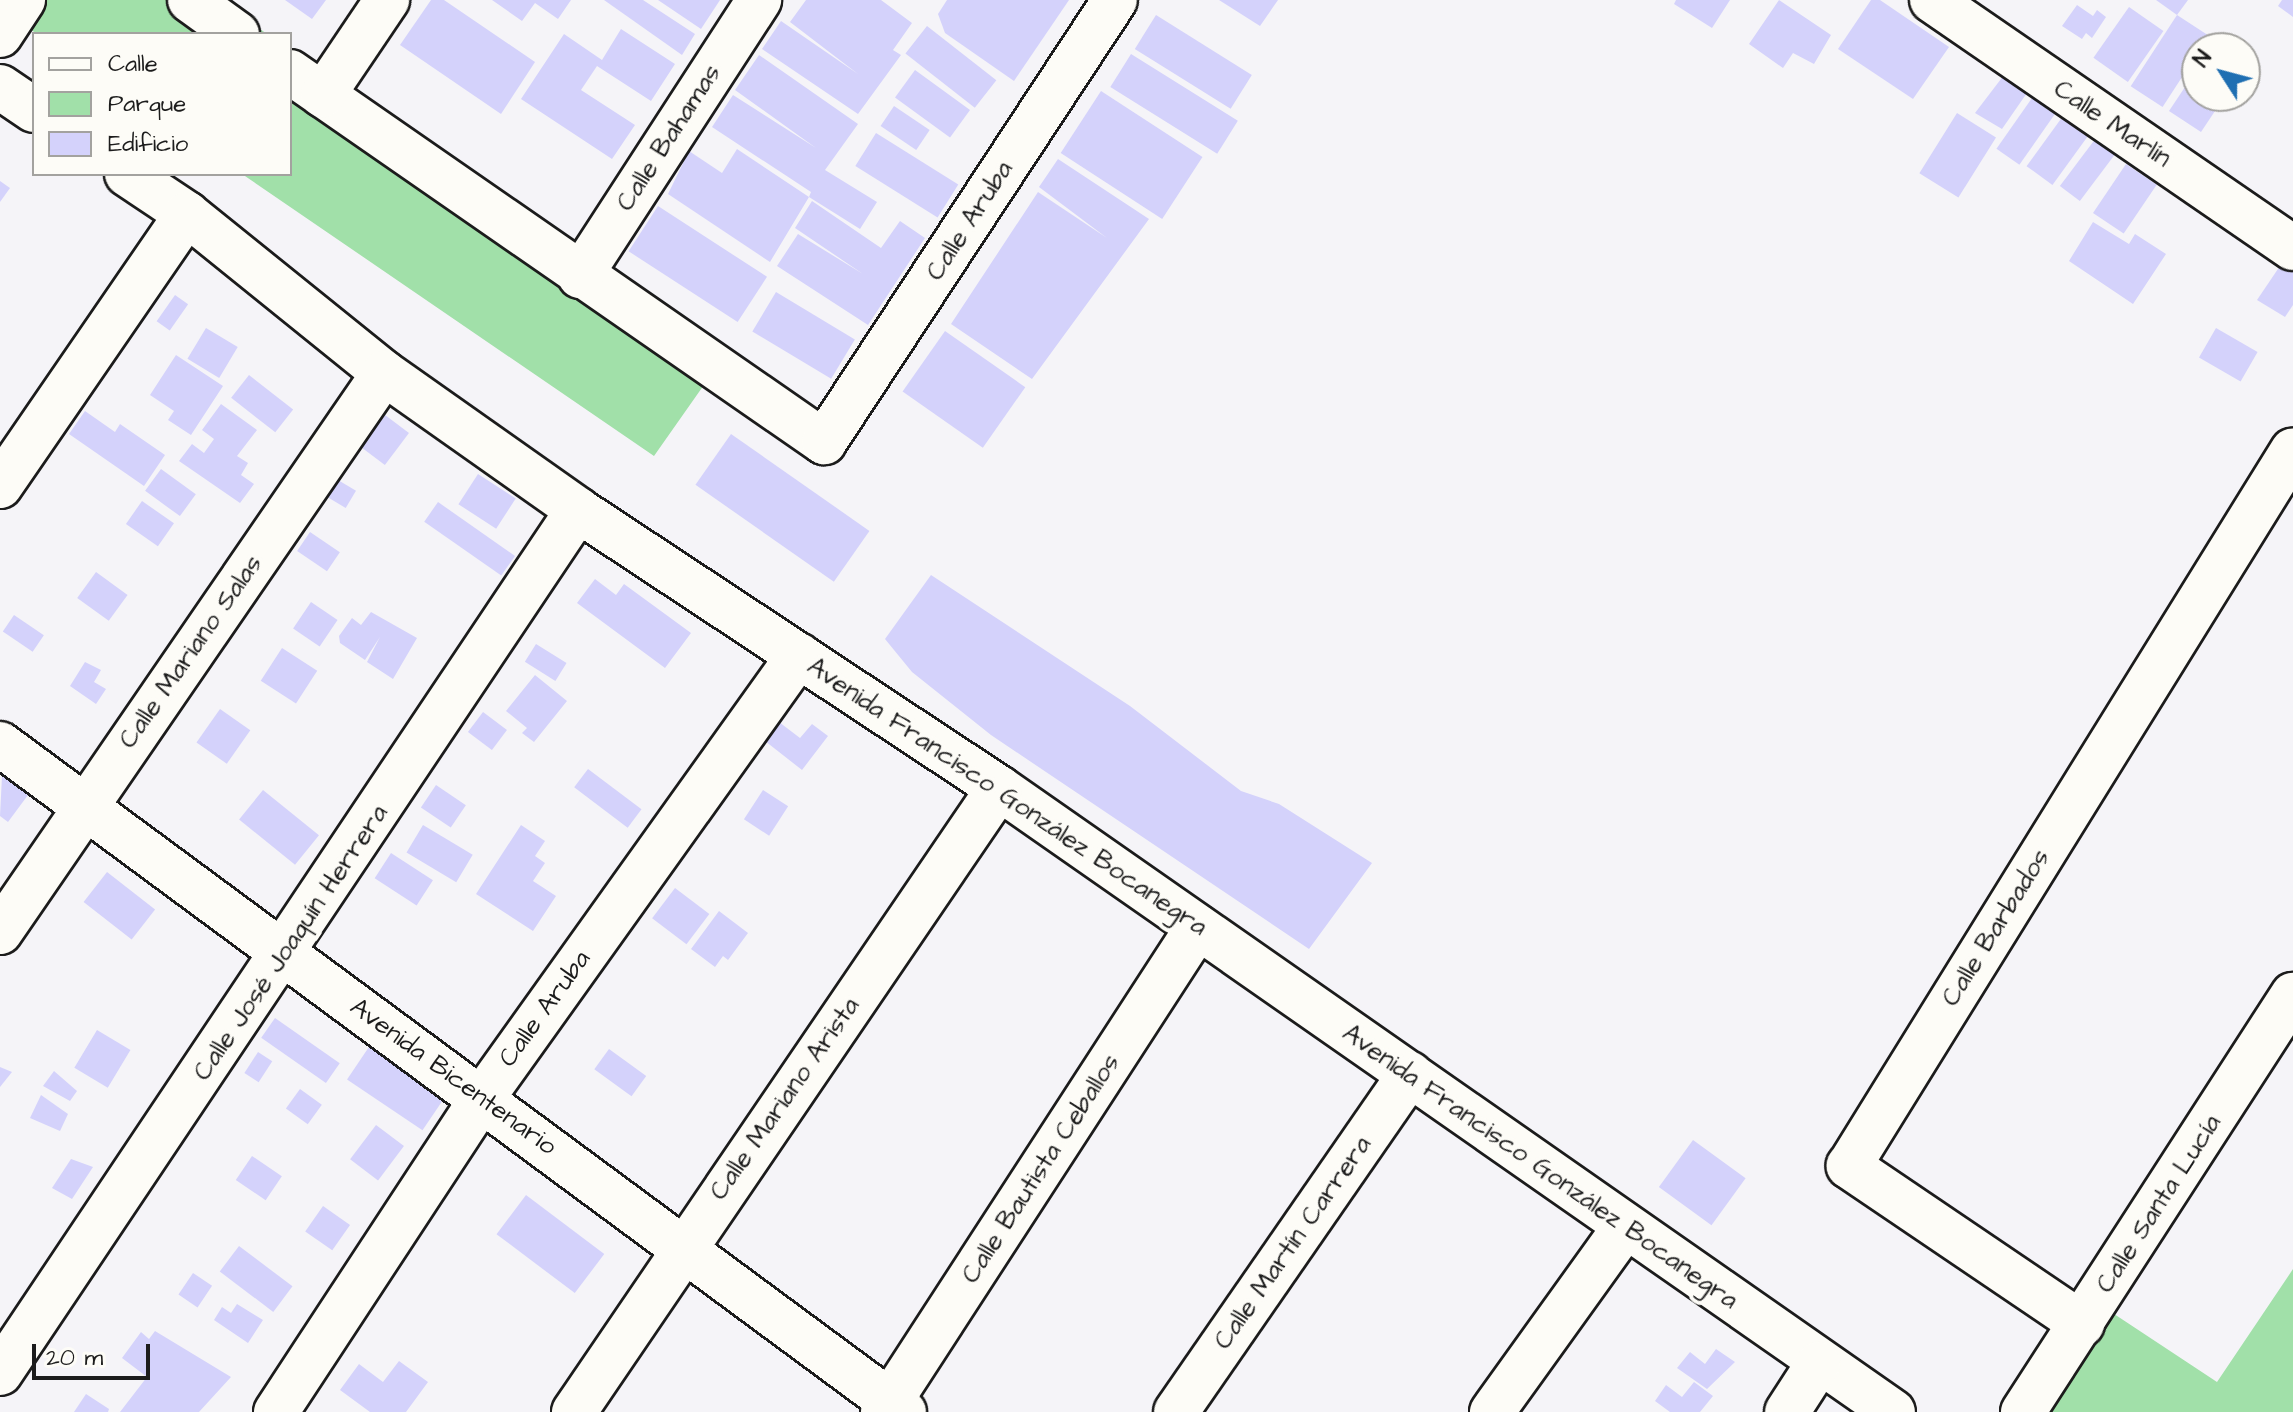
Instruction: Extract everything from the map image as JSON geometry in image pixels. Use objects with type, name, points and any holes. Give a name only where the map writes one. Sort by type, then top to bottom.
[{"type":"street","points":[[0,35],[23,0]]},
{"type":"street","points":[[190,0],[234,32]]},
{"type":"street","points":[[387,0],[306,84],[580,276]]},
{"type":"street","name":"Calle Bahamas","points":[[580,276],[759,0]]},
{"type":"street","name":"Calle Aruba","points":[[580,276],[824,442],[1115,0]]},
{"type":"street","name":"Calle Marlín","points":[[1932,0],[2293,248]]},
{"type":"street","points":[[0,87],[32,109]]},
{"type":"street","name":"Avenida Francisco González Bocanegra","points":[[130,176],[187,214],[384,373],[578,510],[999,788],[1410,1074],[1818,1364],[1893,1412]]},
{"type":"street","points":[[0,486],[187,214]]},
{"type":"street","name":"Calle Mariano Salas","points":[[0,932],[384,373]]},
{"type":"street","name":"Calle Barbados","points":[[2082,1324],[1849,1166],[2293,450]]},
{"type":"street","name":"Calle José Joaquín Herrera","points":[[0,1373],[284,954],[578,510]]},
{"type":"street","name":"Calle Aruba","points":[[276,1412],[483,1097],[799,655]]},
{"type":"street","name":"Avenida Bicentenario","points":[[0,744],[83,809],[483,1097],[892,1409]]},
{"type":"street","name":"Calle Mariano Arista","points":[[574,1412],[681,1248],[999,788]]},
{"type":"street","name":"Calle Bautista Ceballos","points":[[892,1409],[1198,927]]},
{"type":"street","name":"Calle Santa Lucía","points":[[2023,1412],[2293,995]]},
{"type":"street","name":"Calle Martín Carrera","points":[[1176,1412],[1410,1074]]},
{"type":"street","points":[[1492,1412],[1625,1227]]},
{"type":"street","points":[[1787,1412],[1818,1364]]},
{"type":"green space","points":[[0,0],[219,0],[264,32],[34,32],[0,8]]},
{"type":"green space","points":[[292,51],[725,355],[654,456],[245,176],[292,176]]},
{"type":"green space","points":[[2293,1269],[2293,1412],[2040,1412],[2102,1306],[2217,1382]]},
{"type":"building","points":[[285,0],[326,0],[312,19]]},
{"type":"building","points":[[431,0],[444,0],[535,62],[501,114],[400,45]]},
{"type":"building","points":[[492,0],[571,0],[558,19],[535,3],[522,21]]},
{"type":"building","points":[[604,0],[643,0],[695,34],[682,55]]},
{"type":"building","points":[[658,0],[720,0],[701,29]]},
{"type":"building","points":[[806,0],[881,0],[912,23],[893,50],[901,55],[858,114],[762,49],[781,21],[858,74],[790,22]]},
{"type":"building","points":[[947,0],[1069,0],[1014,81],[945,33],[938,14]]},
{"type":"building","points":[[1219,0],[1278,0],[1260,26]]},
{"type":"building","points":[[1676,0],[1730,0],[1712,28],[1674,4]]},
{"type":"building","points":[[1779,0],[1831,35],[1814,64],[1793,53],[1783,68],[1749,44]]},
{"type":"building","points":[[1871,0],[1880,0],[1949,47],[1913,99],[1838,49]]},
{"type":"building","points":[[2156,0],[2188,0],[2177,15]]},
{"type":"building","points":[[2282,0],[2293,0],[2293,17],[2278,6]]},
{"type":"building","points":[[2077,5],[2093,16],[2097,10],[2106,17],[2092,38],[2086,33],[2082,39],[2062,26]]},
{"type":"building","points":[[2129,7],[2163,31],[2128,82],[2093,58]]},
{"type":"building","points":[[1156,15],[1252,75],[1231,109],[1135,49]]},
{"type":"building","points":[[2177,15],[2203,32],[2181,32],[2181,79],[2163,107],[2131,86]]},
{"type":"building","points":[[927,26],[996,80],[975,108],[905,54]]},
{"type":"building","points":[[621,29],[675,64],[651,101],[597,66],[581,90],[635,125],[612,159],[521,99],[564,34],[602,60]]},
{"type":"building","points":[[1131,54],[1238,121],[1217,154],[1110,87]]},
{"type":"building","points":[[759,55],[858,124],[825,170],[877,202],[860,229],[809,197],[811,192],[712,127],[733,95],[816,148],[735,90]]},
{"type":"building","points":[[915,70],[970,110],[950,137],[895,98]]},
{"type":"building","points":[[2004,75],[2029,90],[2002,129],[1975,113]]},
{"type":"building","points":[[1101,91],[1202,157],[1162,219],[1061,153]]},
{"type":"building","points":[[2181,93],[2181,112],[2214,112],[2201,132],[2169,111]]},
{"type":"building","points":[[2032,98],[2055,114],[2019,165],[1996,149]]},
{"type":"building","points":[[894,106],[930,130],[916,150],[881,126]]},
{"type":"building","points":[[1957,113],[1996,137],[1958,198],[1919,173]]},
{"type":"building","points":[[2063,116],[2089,135],[2052,185],[2027,166]]},
{"type":"building","points":[[876,133],[958,184],[938,217],[855,166]]},
{"type":"building","points":[[2096,138],[2116,153],[2080,201],[2060,186]]},
{"type":"building","points":[[737,149],[809,197],[770,262],[668,194],[689,151],[722,173]]},
{"type":"building","points":[[1058,159],[1149,219],[1032,379],[951,324],[1038,192],[1107,238],[1039,187]]},
{"type":"building","points":[[2126,164],[2157,185],[2124,234],[2093,213]]},
{"type":"building","points":[[0,181],[10,188],[0,202]]},
{"type":"building","points":[[812,201],[881,248],[900,221],[925,238],[868,325],[777,266],[798,234],[863,274],[795,228]]},
{"type":"building","points":[[658,206],[767,277],[738,322],[629,251]]},
{"type":"building","points":[[2093,222],[2129,244],[2135,234],[2166,254],[2133,304],[2069,261]]},
{"type":"building","points":[[2284,260],[2293,265],[2293,305],[2285,317],[2257,300]]},
{"type":"building","points":[[776,292],[855,339],[831,379],[752,331]]},
{"type":"building","points":[[175,295],[188,304],[170,330],[157,321]]},
{"type":"building","points":[[206,328],[238,347],[219,378],[187,359]]},
{"type":"building","points":[[2216,328],[2258,352],[2241,381],[2199,357]]},
{"type":"building","points":[[945,331],[1025,387],[983,448],[903,392]]},
{"type":"building","points":[[176,355],[223,386],[191,435],[168,420],[174,411],[150,395]]},
{"type":"building","points":[[249,375],[293,409],[275,432],[231,398]]},
{"type":"building","points":[[221,404],[257,430],[237,456],[248,463],[241,475],[254,484],[240,503],[179,461],[192,444],[204,453],[214,439],[202,430]]},
{"type":"building","points":[[85,411],[115,432],[120,424],[165,455],[144,486],[69,434]]},
{"type":"building","points":[[385,415],[409,433],[385,465],[361,447]]},
{"type":"building","points":[[731,434],[869,531],[834,582],[695,485]]},
{"type":"building","points":[[161,469],[196,494],[180,516],[145,491]]},
{"type":"building","points":[[478,474],[516,499],[496,529],[458,504]]},
{"type":"building","points":[[338,480],[356,491],[346,508],[328,497]]},
{"type":"building","points":[[142,501],[174,523],[158,546],[126,524]]},
{"type":"building","points":[[438,502],[515,556],[501,576],[424,522]]},
{"type":"building","points":[[310,532],[340,552],[327,571],[297,551]]},
{"type":"building","points":[[96,572],[128,595],[109,621],[77,598]]},
{"type":"building","points":[[931,575],[1130,706],[1241,791],[1279,804],[1372,863],[1309,949],[991,735],[912,672],[885,639]]},
{"type":"building","points":[[595,579],[616,595],[624,584],[691,633],[665,668],[577,603]]},
{"type":"building","points":[[311,602],[338,620],[320,646],[293,629]]},
{"type":"building","points":[[371,612],[417,638],[393,679],[367,662],[380,637],[365,660],[340,643],[339,636],[352,618],[361,625]]},
{"type":"building","points":[[14,615],[44,635],[33,652],[3,632]]},
{"type":"building","points":[[536,644],[567,663],[555,681],[525,662]]},
{"type":"building","points":[[282,648],[317,671],[296,704],[261,681]]},
{"type":"building","points":[[85,662],[101,670],[94,682],[106,689],[96,704],[70,686]]},
{"type":"building","points":[[535,675],[567,701],[534,742],[522,733],[527,728],[506,711]]},
{"type":"building","points":[[220,709],[250,730],[227,764],[196,743]]},
{"type":"building","points":[[483,712],[507,730],[492,750],[468,732]]},
{"type":"building","points":[[779,722],[800,738],[812,724],[828,736],[802,770],[765,741]]},
{"type":"building","points":[[588,769],[642,809],[628,828],[574,787]]},
{"type":"building","points":[[2,776],[28,795],[8,822],[0,816]]},
{"type":"building","points":[[436,785],[466,805],[451,828],[421,807]]},
{"type":"building","points":[[263,790],[319,835],[295,865],[239,820]]},
{"type":"building","points":[[763,790],[788,806],[769,836],[744,819]]},
{"type":"building","points":[[423,825],[473,855],[456,882],[407,852]]},
{"type":"building","points":[[521,825],[545,841],[535,856],[545,863],[533,881],[556,896],[533,931],[476,894]]},
{"type":"building","points":[[391,853],[433,880],[417,905],[375,878]]},
{"type":"building","points":[[107,872],[155,910],[132,939],[84,902]]},
{"type":"building","points":[[675,888],[709,914],[686,944],[652,918]]},
{"type":"building","points":[[719,911],[748,933],[728,960],[723,956],[715,967],[691,949]]},
{"type":"building","points":[[275,1018],[340,1063],[326,1083],[261,1038]]},
{"type":"building","points":[[97,1030],[130,1050],[108,1088],[74,1068]]},
{"type":"building","points":[[375,1038],[450,1089],[422,1130],[347,1079]]},
{"type":"building","points":[[609,1049],[646,1076],[632,1096],[594,1069]]},
{"type":"building","points":[[258,1052],[272,1061],[259,1082],[244,1073]]},
{"type":"building","points":[[0,1067],[12,1072],[0,1087]]},
{"type":"building","points":[[54,1071],[77,1091],[70,1101],[43,1086]]},
{"type":"building","points":[[300,1089],[322,1105],[308,1124],[286,1108]]},
{"type":"building","points":[[41,1095],[68,1114],[60,1131],[30,1118]]},
{"type":"building","points":[[376,1125],[404,1146],[378,1180],[350,1159]]},
{"type":"building","points":[[1693,1140],[1746,1178],[1711,1225],[1659,1187]]},
{"type":"building","points":[[252,1156],[282,1176],[266,1200],[236,1180]]},
{"type":"building","points":[[71,1159],[93,1167],[72,1199],[52,1188]]},
{"type":"building","points":[[526,1195],[604,1254],[575,1293],[497,1234]]},
{"type":"building","points":[[323,1206],[350,1225],[332,1250],[305,1231]]},
{"type":"building","points":[[239,1246],[293,1286],[273,1312],[220,1272]]},
{"type":"building","points":[[193,1273],[212,1286],[198,1307],[178,1295]]},
{"type":"building","points":[[237,1304],[263,1320],[248,1343],[214,1320],[222,1307],[231,1313]]},
{"type":"building","points":[[155,1331],[231,1377],[199,1412],[120,1412],[147,1377],[122,1358],[141,1332],[149,1339]]},
{"type":"building","points":[[1716,1349],[1735,1362],[1707,1389],[1677,1368],[1690,1352],[1705,1364]]},
{"type":"building","points":[[399,1361],[428,1382],[406,1412],[370,1412],[340,1390],[359,1364],[383,1382]]},
{"type":"building","points":[[1694,1382],[1713,1396],[1700,1412],[1670,1412],[1655,1401],[1666,1385],[1682,1397]]},
{"type":"building","points":[[86,1394],[109,1409],[108,1412],[74,1412]]}]
